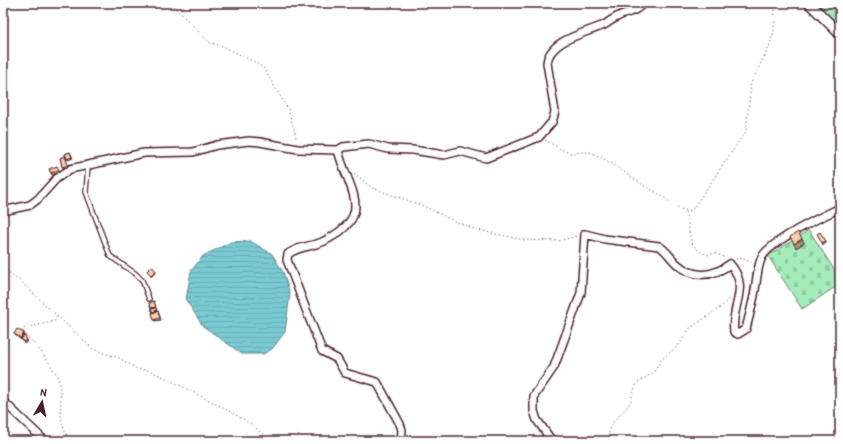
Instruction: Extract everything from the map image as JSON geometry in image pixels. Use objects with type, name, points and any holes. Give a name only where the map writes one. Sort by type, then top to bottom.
[{"type":"street","points":[[3,211],[30,205],[38,200],[56,179],[70,169],[144,153],[193,152],[217,145],[260,142],[292,148],[338,150],[343,147],[369,144],[388,149],[413,150],[444,155],[460,151],[486,158],[540,137],[552,122],[555,112],[547,63],[548,56],[557,46],[565,41],[604,25],[616,17],[639,9],[643,3]]},
{"type":"street","points":[[809,3],[840,34]]},
{"type":"street","points":[[338,150],[354,190],[356,202],[351,220],[339,233],[320,243],[296,248],[288,254],[287,260],[322,351],[337,359],[345,373],[377,382],[400,424],[402,430],[401,441]]},
{"type":"street","points":[[552,441],[537,420],[534,411],[534,396],[554,367],[581,293],[585,234],[605,239],[658,246],[663,248],[684,270],[695,274],[708,275],[716,273],[730,264],[739,278],[740,287],[733,324],[734,332],[738,334],[746,329],[755,288],[755,280],[762,258],[767,250],[780,240],[840,208]]},
{"type":"street","points":[[3,401],[45,441]]},
{"type":"lane","points":[[88,166],[86,192],[110,256],[142,280],[148,299]]},
{"type":"path","points":[[170,3],[210,43],[222,46],[255,62],[264,69],[288,108],[296,136],[292,148]]},
{"type":"path","points":[[685,212],[692,210],[746,131],[750,83],[769,47],[774,31],[775,3]]},
{"type":"path","points":[[540,137],[570,152],[589,152],[607,160],[642,186],[655,192],[685,212],[689,223],[690,242],[694,247],[707,255],[715,253],[721,254],[730,264],[736,258],[742,258],[759,268]]},
{"type":"path","points":[[343,164],[372,188],[424,206],[456,222],[478,230],[524,240],[558,241],[585,234]]},
{"type":"path","points":[[3,268],[21,282],[93,349],[119,358],[137,369],[147,370],[164,377],[222,407],[251,424],[264,435],[267,441]]},
{"type":"path","points":[[611,441],[609,433],[610,427],[629,405],[637,383],[653,372],[662,359],[679,345],[689,329],[721,307],[740,287]]},
{"type":"path","points":[[58,317],[55,321],[25,327],[23,331],[34,343],[57,376],[60,393],[60,415],[62,424],[71,441]]},
{"type":"green space","points":[[809,3],[840,3],[840,34]]},
{"type":"green space","points":[[809,230],[840,279],[840,284],[802,309],[768,256]]},
{"type":"water","points":[[250,241],[272,254],[283,272],[290,294],[285,332],[272,349],[263,354],[242,354],[203,326],[186,300],[191,271],[203,256],[231,242]]},
{"type":"building","points":[[70,152],[72,157],[67,159],[65,154]]},
{"type":"building","points":[[65,156],[68,165],[62,167],[60,158]]},
{"type":"building","points":[[57,166],[59,170],[51,173],[49,169]]},
{"type":"building","points":[[798,232],[802,239],[794,244],[790,237]]},
{"type":"building","points":[[820,232],[826,241],[822,243],[817,234]]},
{"type":"building","points":[[152,266],[156,271],[151,275],[147,271]]},
{"type":"building","points":[[154,301],[156,307],[151,308],[149,303]]},
{"type":"building","points":[[156,308],[157,310],[153,312],[151,309]]},
{"type":"building","points":[[158,311],[160,318],[154,320],[152,313]]},
{"type":"building","points":[[17,329],[24,333],[21,338],[14,334]]},
{"type":"building","points":[[25,336],[27,340],[24,342],[21,338]]}]
